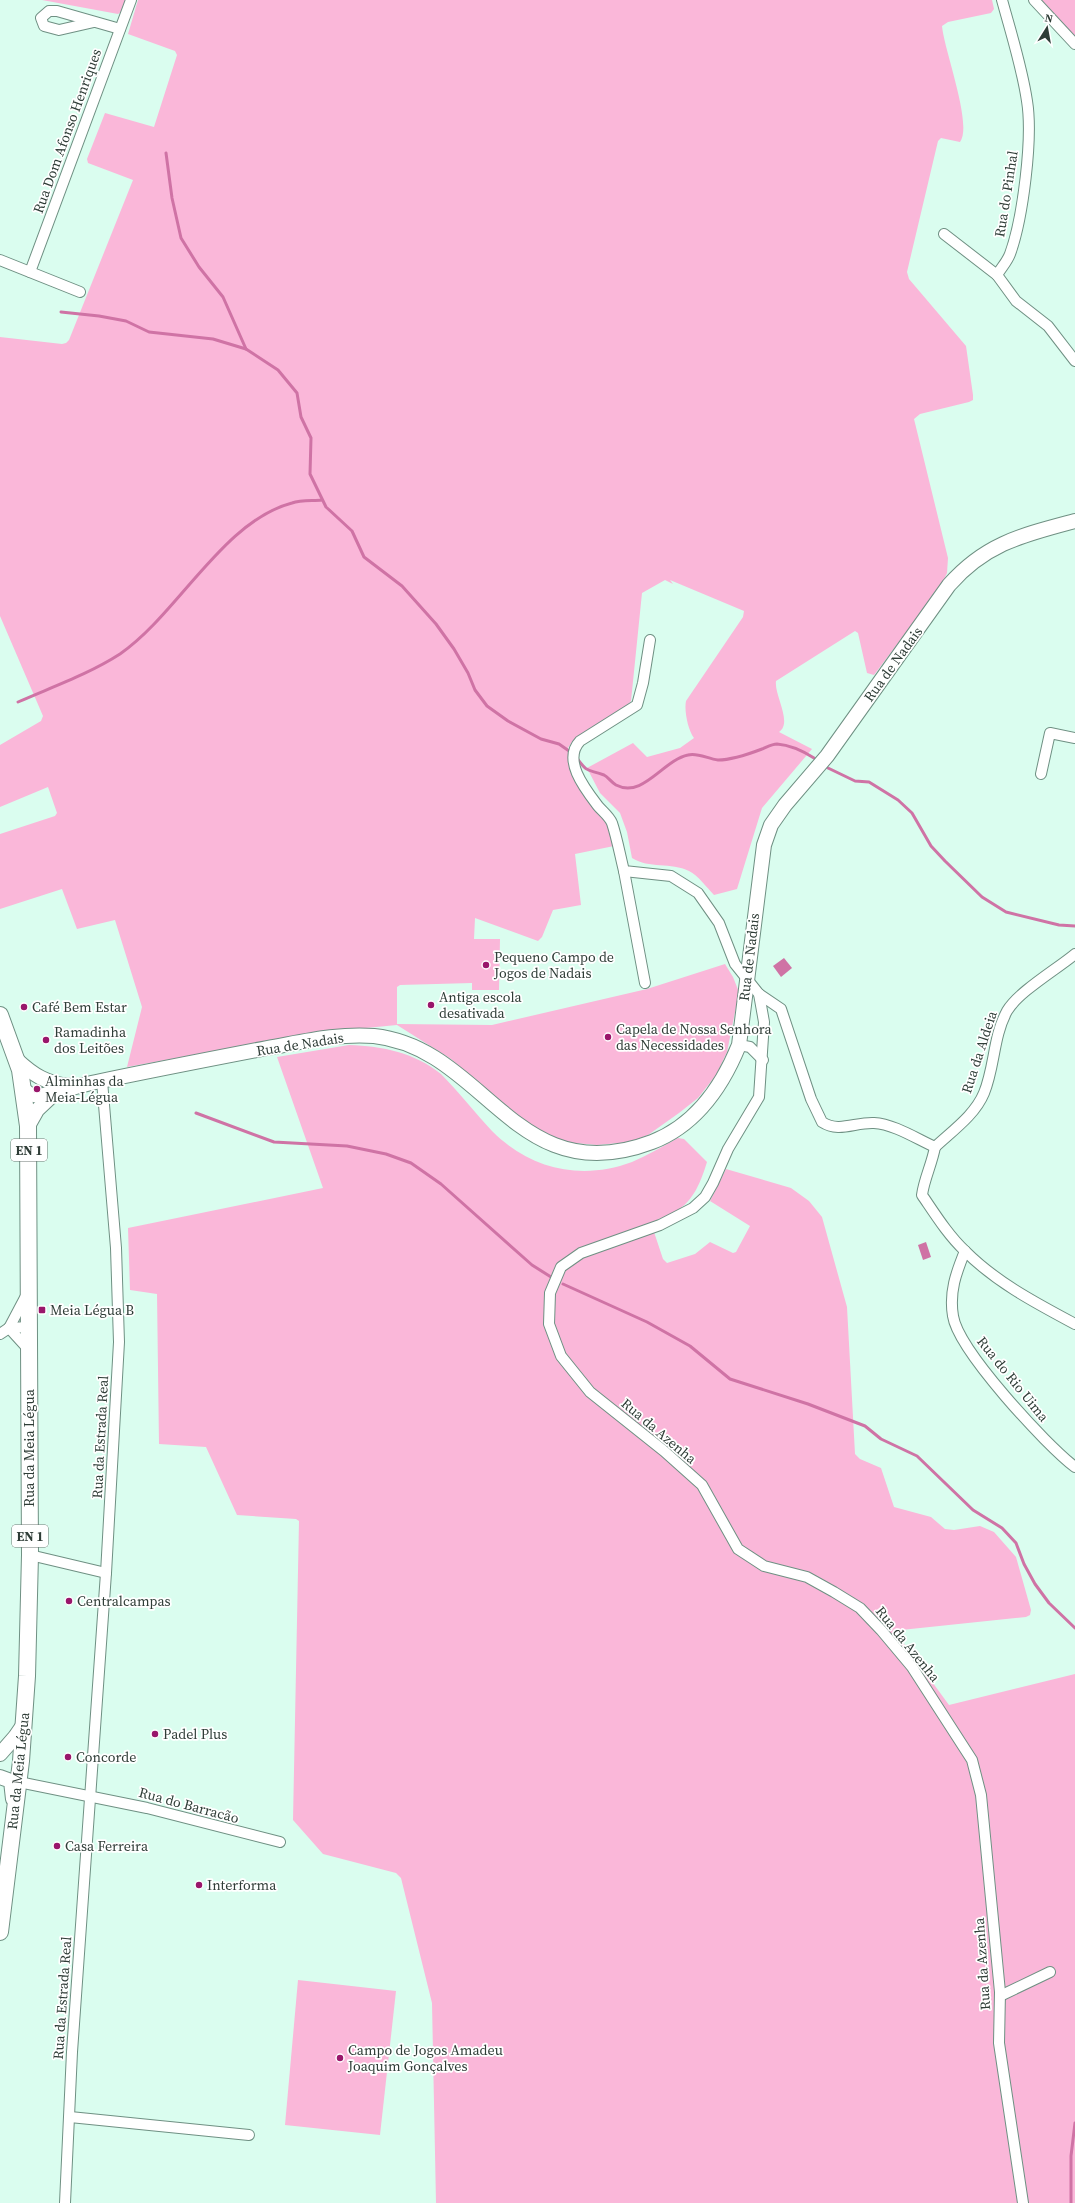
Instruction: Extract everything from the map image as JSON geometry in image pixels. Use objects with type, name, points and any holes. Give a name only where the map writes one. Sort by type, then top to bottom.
[{"type":"main road","name":"Rua da Meia Légua","points":[[0,1015],[16,1059],[28,1126],[30,1555],[27,1676],[24,1724],[21,1761],[7,1780],[15,1810],[0,1932]]},
{"type":"street","name":"Rua Dom Afonso Henriques","points":[[30,272],[130,0]]},
{"type":"street","name":"Rua do Pinhal","points":[[997,275],[1010,256],[1019,221],[1028,154],[1028,103],[1002,0]]},
{"type":"street","points":[[1034,0],[1075,44]]},
{"type":"street","points":[[94,22],[120,29]]},
{"type":"street","points":[[944,234],[997,275],[1016,301],[1048,326],[1075,361]]},
{"type":"street","points":[[0,260],[80,292]]},
{"type":"street","name":"Rua de Nadais","points":[[22,1087],[29,1094],[38,1096],[54,1088],[102,1081],[334,1036],[376,1036],[408,1045],[447,1065],[522,1129],[546,1142],[574,1151],[599,1153],[630,1151],[670,1134],[697,1114],[717,1091],[730,1067],[738,1045],[764,845],[771,825],[784,805],[827,756],[949,585],[963,569],[979,556],[997,546],[1017,538],[1075,521]]},
{"type":"street","points":[[645,983],[624,871],[611,821],[588,792],[578,774],[572,758],[574,748],[580,741],[637,705],[643,683],[650,640]]},
{"type":"street","points":[[1041,774],[1050,733],[1075,738]]},
{"type":"street","points":[[624,871],[671,876],[698,893],[719,922],[734,964],[759,994],[781,1009],[811,1099],[822,1122],[837,1128],[874,1123],[894,1129],[935,1147],[932,1165],[923,1184],[922,1195],[946,1229],[965,1251],[986,1270],[1024,1297],[1075,1324]]},
{"type":"street","name":"Rua da Aldeia","points":[[935,1147],[974,1110],[984,1093],[997,1035],[1008,1010],[1018,998],[1075,954]]},
{"type":"street","name":"Rua da Azenha","points":[[759,994],[764,1022],[763,1060],[759,1097],[728,1149],[705,1197],[693,1208],[677,1218],[581,1253],[561,1268],[550,1292],[549,1324],[561,1356],[590,1392],[664,1451],[702,1485],[738,1549],[764,1566],[807,1577],[860,1608],[882,1630],[912,1667],[972,1760],[981,1795],[1000,1996],[999,2043],[1023,2203]]},
{"type":"street","points":[[738,1045],[750,1047],[763,1060]]},
{"type":"street","name":"Rua de Nadais","points":[[16,1059],[32,1074],[54,1088]]},
{"type":"street","name":"Rua da Estrada Real","points":[[65,2203],[72,2052],[106,1573],[118,1342],[116,1248],[102,1081]]},
{"type":"street","points":[[28,1126],[37,1110],[54,1088]]},
{"type":"street","name":"Rua do Rio Uima","points":[[965,1251],[951,1290],[953,1317],[964,1341],[986,1373],[1039,1434],[1075,1467]]},
{"type":"street","points":[[5,1328],[29,1290]]},
{"type":"street","points":[[5,1328],[29,1322]]},
{"type":"street","points":[[5,1328],[29,1350]]},
{"type":"street","points":[[30,1555],[106,1573]]},
{"type":"street","points":[[0,1755],[24,1724]]},
{"type":"street","points":[[0,1755],[10,1753],[21,1761]]},
{"type":"street","points":[[7,1780],[91,1796]]},
{"type":"street","name":"Rua do Barracão","points":[[91,1796],[147,1808],[280,1842]]},
{"type":"street","points":[[1000,1996],[1050,1972]]},
{"type":"street","points":[[70,2117],[249,2135]]},
{"type":"shaded area","points":[[42,0],[126,0],[121,12],[118,14]]},
{"type":"shaded area","points":[[138,0],[992,0],[994,9],[991,13],[948,22],[942,26],[961,104],[963,133],[960,142],[941,138],[938,141],[907,272],[909,279],[966,346],[973,395],[973,400],[969,402],[920,414],[914,419],[948,558],[947,573],[941,586],[874,675],[867,673],[858,633],[855,631],[776,681],[776,687],[784,716],[783,728],[779,732],[812,749],[762,808],[737,889],[714,895],[689,871],[682,868],[653,865],[632,858],[627,832],[620,813],[600,793],[587,768],[633,743],[647,757],[680,748],[694,738],[687,720],[686,701],[743,617],[744,611],[670,580],[673,584],[665,580],[642,593],[631,701],[627,706],[572,742],[568,748],[570,767],[608,821],[614,846],[575,854],[581,905],[553,910],[542,937],[538,941],[475,918],[474,939],[500,939],[499,990],[472,990],[472,983],[400,985],[397,987],[397,1024],[492,1025],[647,989],[725,964],[733,977],[739,992],[727,1052],[716,1075],[698,1098],[648,1135],[630,1142],[597,1145],[563,1142],[536,1129],[498,1101],[451,1059],[397,1025],[314,1033],[127,1067],[142,1007],[115,920],[77,929],[62,889],[0,909],[0,834],[55,816],[57,813],[48,787],[0,807],[0,745],[41,721],[43,716],[0,616],[0,337],[62,344],[69,340],[133,180],[88,163],[87,159],[105,113],[154,127],[177,55],[175,51],[128,34]]},
{"type":"shaded area","points":[[1041,0],[1075,0],[1075,39]]},
{"type":"shaded area","points":[[784,958],[792,968],[781,977],[773,966]]},
{"type":"shaded area","points":[[349,1045],[374,1047],[398,1052],[431,1067],[441,1074],[492,1131],[507,1144],[523,1155],[540,1163],[557,1168],[575,1171],[594,1171],[613,1168],[632,1162],[678,1138],[684,1139],[707,1162],[696,1190],[688,1202],[676,1211],[651,1223],[663,1259],[667,1263],[695,1254],[710,1242],[733,1253],[736,1252],[750,1226],[710,1201],[726,1169],[791,1188],[809,1201],[822,1217],[847,1307],[855,1454],[860,1459],[881,1468],[894,1507],[931,1517],[945,1529],[954,1530],[980,1526],[994,1532],[1016,1557],[1031,1610],[1030,1615],[1026,1617],[901,1630],[897,1631],[897,1634],[949,1705],[1075,1674],[1075,2203],[436,2203],[432,2003],[401,1878],[396,1873],[323,1854],[293,1820],[299,1521],[296,1519],[237,1515],[206,1447],[159,1444],[157,1294],[130,1290],[128,1228],[323,1188],[277,1057]]},
{"type":"shaded area","points":[[926,1242],[931,1257],[923,1260],[918,1245]]},
{"type":"shaded area","name":"Campo de Jogos Amadeu Joaquim Gonçalves","points":[[298,1980],[396,1991],[380,2135],[285,2125]]},
{"type":"waterway","points":[[166,153],[172,198],[181,238],[199,267],[223,297],[246,349]]},
{"type":"waterway","points":[[61,312],[99,316],[126,321],[149,332],[213,339],[246,349],[278,370],[297,393],[301,417],[311,438],[310,474],[326,507],[352,531],[364,557],[402,586],[436,624],[454,649],[468,673],[475,690],[487,706],[508,721],[541,739],[559,744],[572,753]]},
{"type":"waterway","points":[[18,702],[83,674],[120,654],[141,637],[162,616],[223,548],[244,529],[267,513],[296,502],[322,500]]},
{"type":"waterway","points":[[577,758],[586,769],[604,775],[616,785],[626,788],[635,787],[644,783],[679,758],[691,754],[723,760],[777,744],[796,749],[814,758]]},
{"type":"waterway","points":[[828,768],[855,781],[869,782],[898,800],[912,813],[931,846],[982,897],[1006,912],[1059,925],[1075,926]]},
{"type":"waterway","points":[[196,1113],[274,1142],[347,1146],[386,1154],[411,1163],[441,1184],[532,1265],[551,1277]]},
{"type":"waterway","points":[[563,1284],[647,1322],[690,1346],[730,1379],[808,1404],[865,1426],[881,1439],[917,1456],[973,1510],[1002,1528],[1016,1543],[1024,1564],[1035,1584],[1049,1603],[1075,1628]]},
{"type":"waterway","points":[[1071,2203],[1071,2156],[1075,2123]]},
{"type":"place","name":"Pequeno Campo de Jogos de Nadais","points":[[486,965]]},
{"type":"place","name":"Antiga escola desativada","points":[[431,1005]]},
{"type":"place","name":"Café Bem Estar","points":[[24,1007]]},
{"type":"place","name":"Capela de Nossa Senhora das Necessidades","points":[[608,1037]]},
{"type":"place","name":"Ramadinha dos Leitões","points":[[46,1040]]},
{"type":"place","name":"Alminhas da Meia-Légua","points":[[37,1089]]},
{"type":"place","name":"Meia Légua B","points":[[42,1310]]},
{"type":"place","name":"Centralcampas","points":[[69,1601]]},
{"type":"place","name":"Padel Plus","points":[[155,1734]]},
{"type":"place","name":"Concorde","points":[[68,1757]]},
{"type":"place","name":"Casa Ferreira","points":[[57,1846]]},
{"type":"place","name":"Interforma","points":[[199,1885]]},
{"type":"place","name":"Campo de Jogos Amadeu Joaquim Gonçalves","points":[[340,2058]]}]
